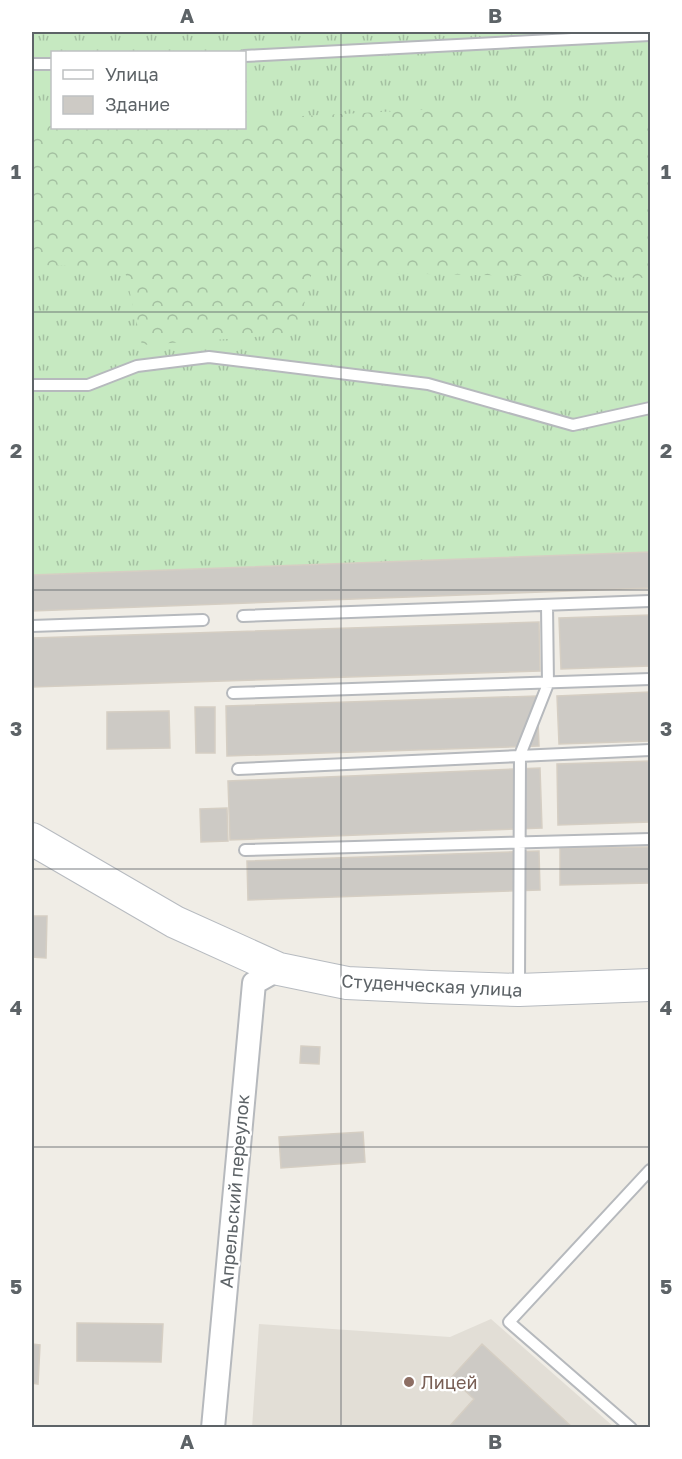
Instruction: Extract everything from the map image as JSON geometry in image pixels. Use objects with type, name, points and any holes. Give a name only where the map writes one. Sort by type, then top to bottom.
[{"type":"main road","name":"Студенческая улица","points":[[32,839],[175,922],[279,969],[347,982],[519,990],[651,985]]},
{"type":"street","name":"Апрельский переулок","points":[[213,1428],[254,983],[279,969]]},
{"type":"lane","points":[[246,56],[651,34]]},
{"type":"lane","points":[[32,64],[51,64]]},
{"type":"lane","points":[[32,385],[88,385],[137,366],[209,357],[428,384],[573,425],[651,408]]},
{"type":"lane","points":[[243,616],[651,601]]},
{"type":"lane","points":[[519,990],[520,755],[548,684],[547,605]]},
{"type":"lane","points":[[32,626],[203,620]]},
{"type":"lane","points":[[234,693],[651,680]]},
{"type":"lane","points":[[238,769],[651,750]]},
{"type":"lane","points":[[245,850],[651,839]]},
{"type":"lane","points":[[631,1428],[509,1322],[651,1170]]},
{"type":"shaded area","name":"Лицей","points":[[491,1319],[614,1427],[252,1428],[259,1324],[450,1337]]},
{"type":"green space","points":[[32,32],[650,32],[650,552],[32,575]]},
{"type":"green space","points":[[650,105],[650,278],[312,272],[297,334],[142,345],[124,267],[32,265],[32,118],[51,118],[51,129],[246,129],[246,119],[458,108]]},
{"type":"building","points":[[650,552],[650,588],[32,611],[32,575]]},
{"type":"building","points":[[650,615],[650,666],[561,669],[559,618]]},
{"type":"building","points":[[539,622],[540,671],[32,687],[32,638]]},
{"type":"building","points":[[650,692],[650,741],[559,744],[557,696]]},
{"type":"building","points":[[537,696],[539,746],[227,756],[226,706]]},
{"type":"building","points":[[195,707],[215,707],[215,753],[196,753]]},
{"type":"building","points":[[169,711],[170,748],[107,749],[107,712]]},
{"type":"building","points":[[650,761],[650,822],[558,825],[557,764]]},
{"type":"building","points":[[540,768],[542,828],[230,840],[228,781]]},
{"type":"building","points":[[227,808],[228,841],[201,842],[200,809]]},
{"type":"building","points":[[650,847],[650,883],[560,885],[560,848]]},
{"type":"building","points":[[539,851],[540,890],[248,900],[247,861]]},
{"type":"building","points":[[32,916],[47,916],[46,958],[32,957]]},
{"type":"building","points":[[301,1046],[320,1047],[319,1064],[300,1063]]},
{"type":"building","points":[[363,1132],[365,1162],[281,1168],[279,1137]]},
{"type":"building","points":[[77,1323],[163,1324],[161,1362],[77,1361]]},
{"type":"building","points":[[32,1344],[40,1345],[38,1384],[32,1383]]},
{"type":"building","points":[[482,1344],[573,1428],[448,1428],[474,1399],[451,1378]]},
{"type":"place","name":"Лицей","points":[[409,1382]]}]
